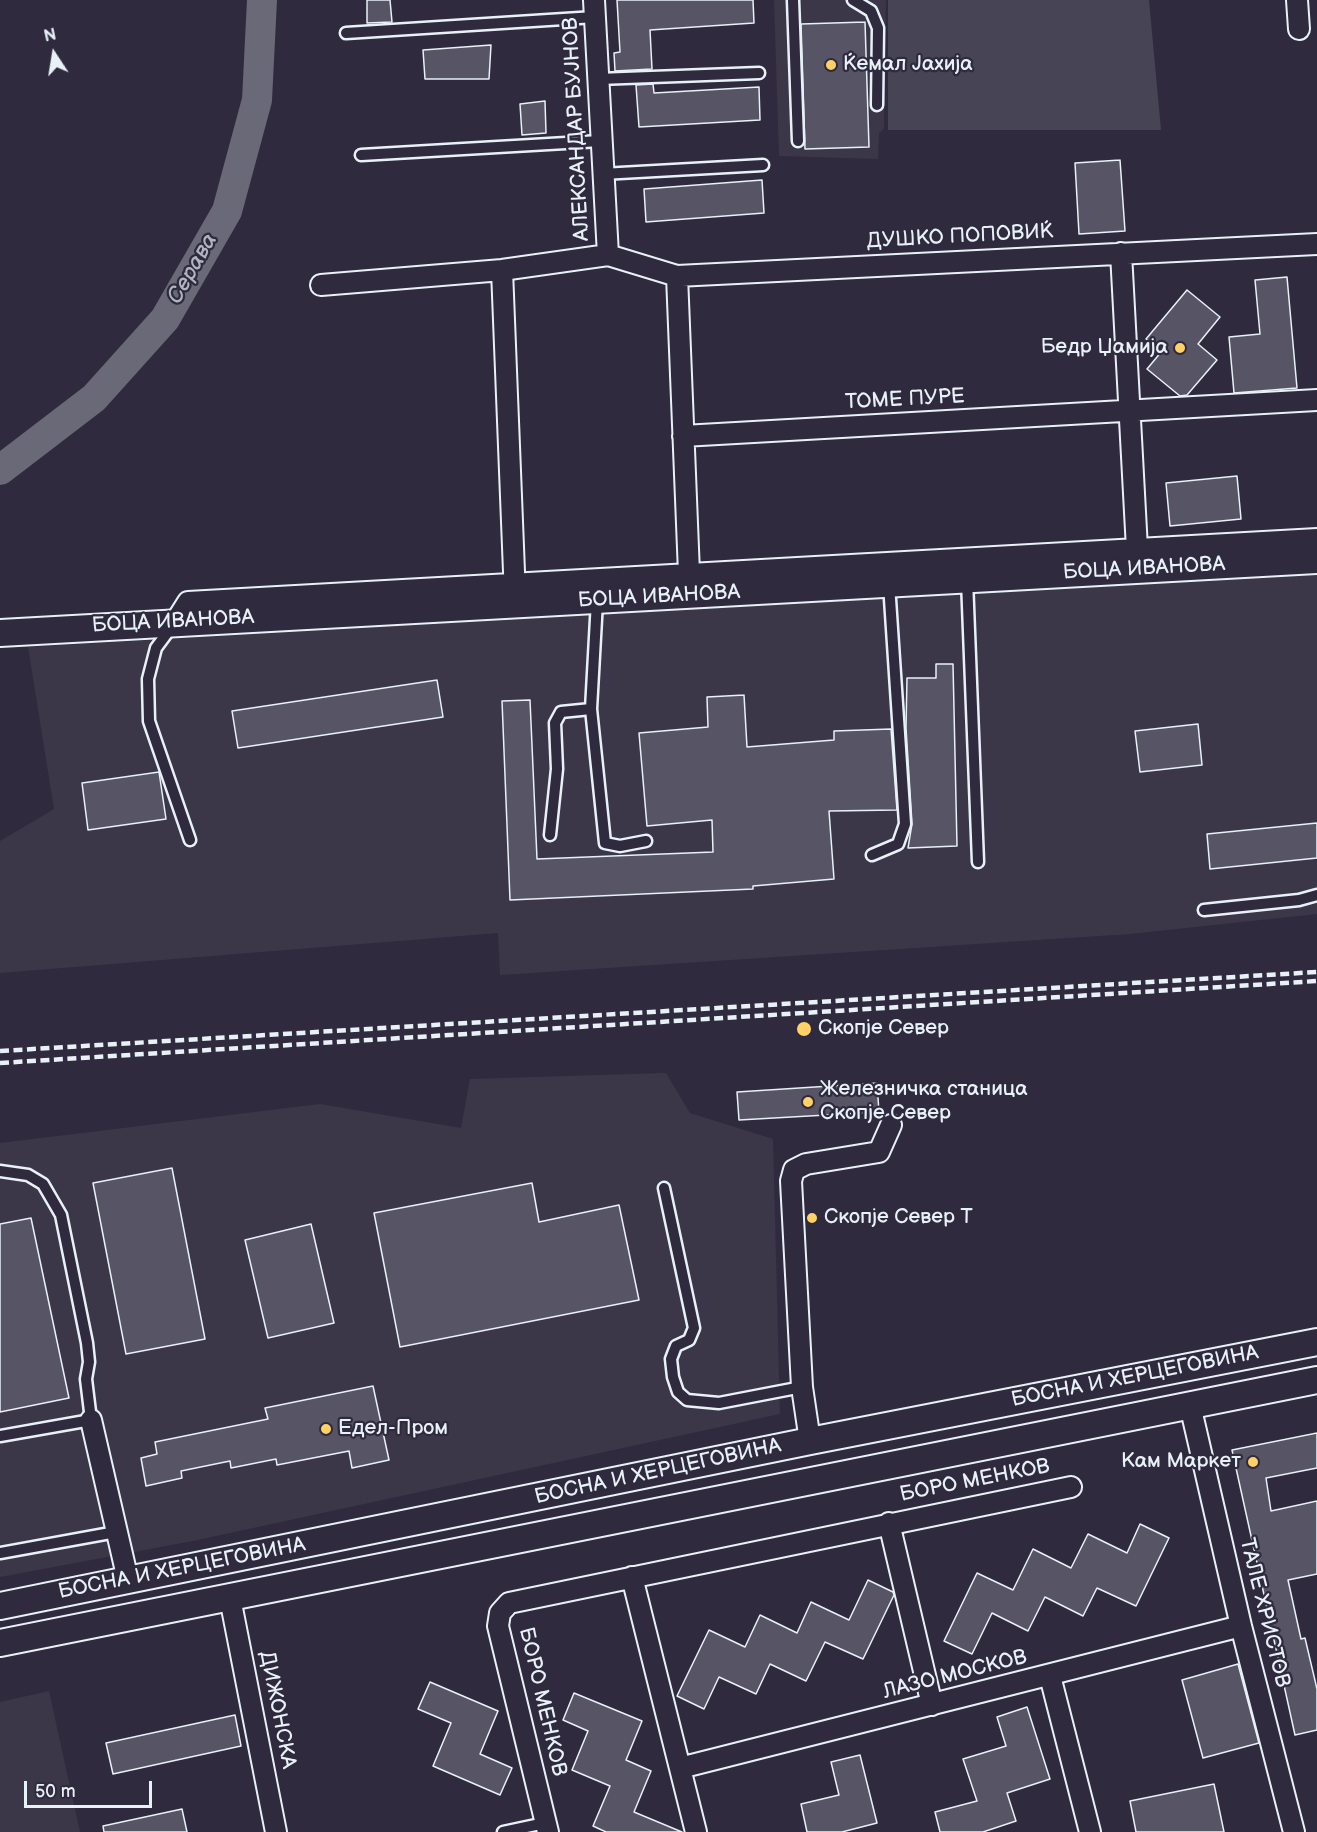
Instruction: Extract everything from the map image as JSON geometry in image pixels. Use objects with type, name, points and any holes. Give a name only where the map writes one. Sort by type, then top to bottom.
[{"type":"street","points":[[1298,0],[1299,29]]},
{"type":"street","name":"АЛЕКСАНДАР БУЈНОВ","points":[[595,8],[600,141],[608,255]]},
{"type":"street","name":"ДУШКО ПОПОВИЌ","points":[[608,255],[677,276],[1317,244]]},
{"type":"street","points":[[1121,253],[1137,549]]},
{"type":"street","points":[[321,285],[502,270],[608,255]]},
{"type":"street","points":[[502,270],[515,594],[688,573],[994,567],[1137,549],[1317,539]]},
{"type":"street","points":[[677,276],[688,573]]},
{"type":"street","name":"ТОМЕ ПУРЕ","points":[[683,436],[1317,400]]},
{"type":"street","name":"БОЦА ИВАНОВА","points":[[0,633],[515,594],[597,601],[967,579],[994,567],[1317,560]]},
{"type":"street","points":[[810,1441],[802,1387],[791,1181],[794,1170],[806,1164],[879,1152],[891,1125]]},
{"type":"street","name":"БОСНА И ХЕРЦЕГОВИНА","points":[[0,1606],[810,1441],[1317,1342]]},
{"type":"street","name":"БОСНА И ХЕРЦЕГОВИНА","points":[[0,1643],[1317,1380]]},
{"type":"street","name":"ТАЛЕ ХРИСТОВ","points":[[1190,1405],[1241,1626],[1294,1832]]},
{"type":"street","points":[[92,1420],[128,1580]]},
{"type":"street","name":"БОРО МЕНКОВ","points":[[547,1827],[498,1626],[500,1613],[509,1603],[1071,1487]]},
{"type":"street","name":"БОРО МЕНКОВ","points":[[889,1523],[933,1705]]},
{"type":"street","points":[[632,1578],[696,1832]]},
{"type":"street","name":"ДИЖОНСКА","points":[[230,1598],[276,1832]]},
{"type":"street","name":"ЛАЗО МОСКОВ","points":[[680,1767],[1050,1676],[1241,1626]]},
{"type":"street","points":[[1050,1676],[1090,1832]]},
{"type":"lane","points":[[793,0],[798,141]]},
{"type":"lane","points":[[853,0],[871,11],[878,28],[877,105]]},
{"type":"lane","points":[[346,33],[595,8]]},
{"type":"lane","points":[[598,78],[759,73]]},
{"type":"lane","points":[[361,155],[600,141]]},
{"type":"lane","points":[[602,174],[763,165]]},
{"type":"lane","points":[[967,579],[978,862]]},
{"type":"lane","points":[[872,855],[898,844],[905,824],[889,584]]},
{"type":"lane","points":[[597,601],[591,709],[605,843],[620,846],[646,841]]},
{"type":"lane","points":[[176,621],[156,648],[148,679],[149,721],[190,840]]},
{"type":"lane","points":[[550,835],[557,769],[555,723],[561,712],[591,709]]},
{"type":"lane","points":[[1204,910],[1299,900],[1317,895]]},
{"type":"lane","points":[[0,1171],[28,1175],[43,1184],[61,1215],[87,1343],[89,1362],[86,1379],[92,1420],[0,1436]]},
{"type":"lane","points":[[664,1188],[694,1328],[689,1340],[676,1346],[671,1359],[678,1392],[687,1400],[719,1403],[802,1387]]},
{"type":"lane","points":[[0,1553],[116,1532]]},
{"type":"lane","points":[[503,1832],[547,1827]]},
{"type":"shaded area","name":"Ќемал Јахија","points":[[774,0],[886,0],[884,129],[879,133],[878,159],[779,156]]},
{"type":"shaded area","points":[[888,0],[1149,0],[1161,130],[888,130]]},
{"type":"shaded area","points":[[1317,574],[1317,914],[1130,934],[500,975],[498,933],[0,973],[0,841],[54,809],[28,647]]},
{"type":"shaded area","points":[[666,1073],[690,1113],[773,1139],[780,1414],[193,1541],[0,1577],[0,1143],[320,1104],[461,1128],[470,1079]]},
{"type":"shaded area","points":[[49,1691],[80,1832],[0,1832],[0,1702]]},
{"type":"building","points":[[367,0],[390,0],[392,22],[367,23]]},
{"type":"building","points":[[617,0],[753,0],[754,23],[650,30],[652,69],[615,71],[614,53],[620,52]]},
{"type":"building","points":[[865,22],[869,147],[805,149],[801,24]]},
{"type":"building","points":[[491,45],[489,79],[425,79],[423,50]]},
{"type":"building","points":[[653,84],[654,93],[759,87],[760,120],[639,127],[636,85]]},
{"type":"building","points":[[545,101],[546,133],[522,135],[520,104]]},
{"type":"building","points":[[1120,160],[1125,231],[1079,234],[1075,163]]},
{"type":"building","points":[[762,180],[764,213],[646,222],[644,189]]},
{"type":"building","points":[[1287,277],[1297,388],[1234,393],[1229,337],[1260,334],[1255,280]]},
{"type":"building","name":"Бедр Џамија","points":[[1187,290],[1220,317],[1198,344],[1217,360],[1187,395],[1180,396],[1147,369],[1162,351],[1146,339]]},
{"type":"building","points":[[1237,476],[1241,519],[1170,526],[1166,483]]},
{"type":"building","points":[[936,664],[953,664],[957,846],[908,848],[912,824],[906,728],[907,678],[936,678]]},
{"type":"building","points":[[437,680],[443,717],[238,748],[232,711]]},
{"type":"building","points":[[744,695],[747,747],[834,740],[834,731],[891,729],[897,810],[829,811],[834,879],[753,886],[753,889],[510,900],[502,701],[530,700],[537,859],[713,852],[712,820],[647,826],[639,733],[708,727],[707,697]]},
{"type":"building","points":[[1198,724],[1202,765],[1140,772],[1135,731]]},
{"type":"building","points":[[159,772],[166,819],[88,830],[82,783]]},
{"type":"building","points":[[1317,823],[1317,858],[1210,869],[1207,834]]},
{"type":"building","name":"Железничка станица Скопје Север","points":[[877,1083],[879,1112],[739,1120],[737,1092]]},
{"type":"building","points":[[172,1168],[205,1339],[126,1354],[93,1183]]},
{"type":"building","points":[[532,1183],[539,1222],[619,1205],[639,1300],[400,1347],[374,1213]]},
{"type":"building","points":[[31,1218],[69,1398],[0,1412],[0,1224]]},
{"type":"building","points":[[311,1224],[334,1323],[268,1338],[245,1240]]},
{"type":"building","points":[[373,1386],[389,1460],[352,1468],[349,1451],[277,1465],[276,1459],[231,1468],[230,1461],[181,1471],[182,1478],[146,1486],[141,1458],[157,1454],[155,1442],[268,1419],[265,1408]]},
{"type":"building","points":[[1317,1433],[1317,1468],[1266,1478],[1271,1511],[1317,1501],[1317,1574],[1288,1580],[1301,1639],[1305,1638],[1317,1689],[1317,1730],[1295,1735],[1232,1450]]},
{"type":"building","points":[[1140,1524],[1169,1538],[1136,1606],[1097,1588],[1083,1616],[1045,1597],[1028,1631],[992,1613],[972,1654],[944,1641],[977,1573],[1013,1590],[1033,1549],[1071,1568],[1088,1534],[1127,1553]]},
{"type":"building","points":[[868,1580],[893,1592],[894,1595],[863,1659],[825,1642],[806,1681],[770,1664],[756,1694],[719,1677],[704,1709],[677,1696],[709,1630],[745,1647],[760,1615],[797,1633],[811,1602],[849,1620]]},
{"type":"building","points":[[1238,1664],[1259,1743],[1203,1758],[1182,1680]]},
{"type":"building","points":[[430,1682],[498,1711],[480,1754],[512,1768],[500,1795],[433,1766],[451,1723],[418,1709]]},
{"type":"building","points":[[574,1693],[642,1721],[626,1760],[651,1771],[634,1812],[682,1832],[606,1832],[593,1826],[610,1786],[572,1770],[588,1731],[563,1720]]},
{"type":"building","points":[[1027,1707],[1050,1779],[1007,1793],[1016,1821],[983,1832],[940,1832],[935,1812],[977,1801],[963,1759],[1006,1746],[997,1717]]},
{"type":"building","points":[[235,1715],[241,1746],[113,1774],[106,1743]]},
{"type":"building","points":[[860,1755],[877,1823],[842,1832],[807,1832],[801,1804],[839,1795],[831,1762]]},
{"type":"building","points":[[1214,1784],[1224,1832],[1136,1832],[1130,1801]]},
{"type":"building","points":[[182,1809],[187,1832],[104,1832],[103,1826]]},
{"type":"waterway","name":"Серава","points":[[0,470],[94,398],[165,319],[227,211],[257,100],[262,0]]},
{"type":"railway","points":[[0,1051],[1317,972]]},
{"type":"railway","points":[[0,1063],[1317,981]]},
{"type":"place","name":"Ќемал Јахија","points":[[831,65]]},
{"type":"place","name":"Бедр Џамија","points":[[1180,348]]},
{"type":"place","name":"Скопје Север","points":[[804,1029]]},
{"type":"place","name":"Железничка станица Скопје Север","points":[[808,1102]]},
{"type":"place","name":"Скопје Север Т","points":[[812,1218]]},
{"type":"place","name":"Едел-Пром","points":[[326,1429]]},
{"type":"place","name":"Кам Маркет","points":[[1253,1462]]}]
